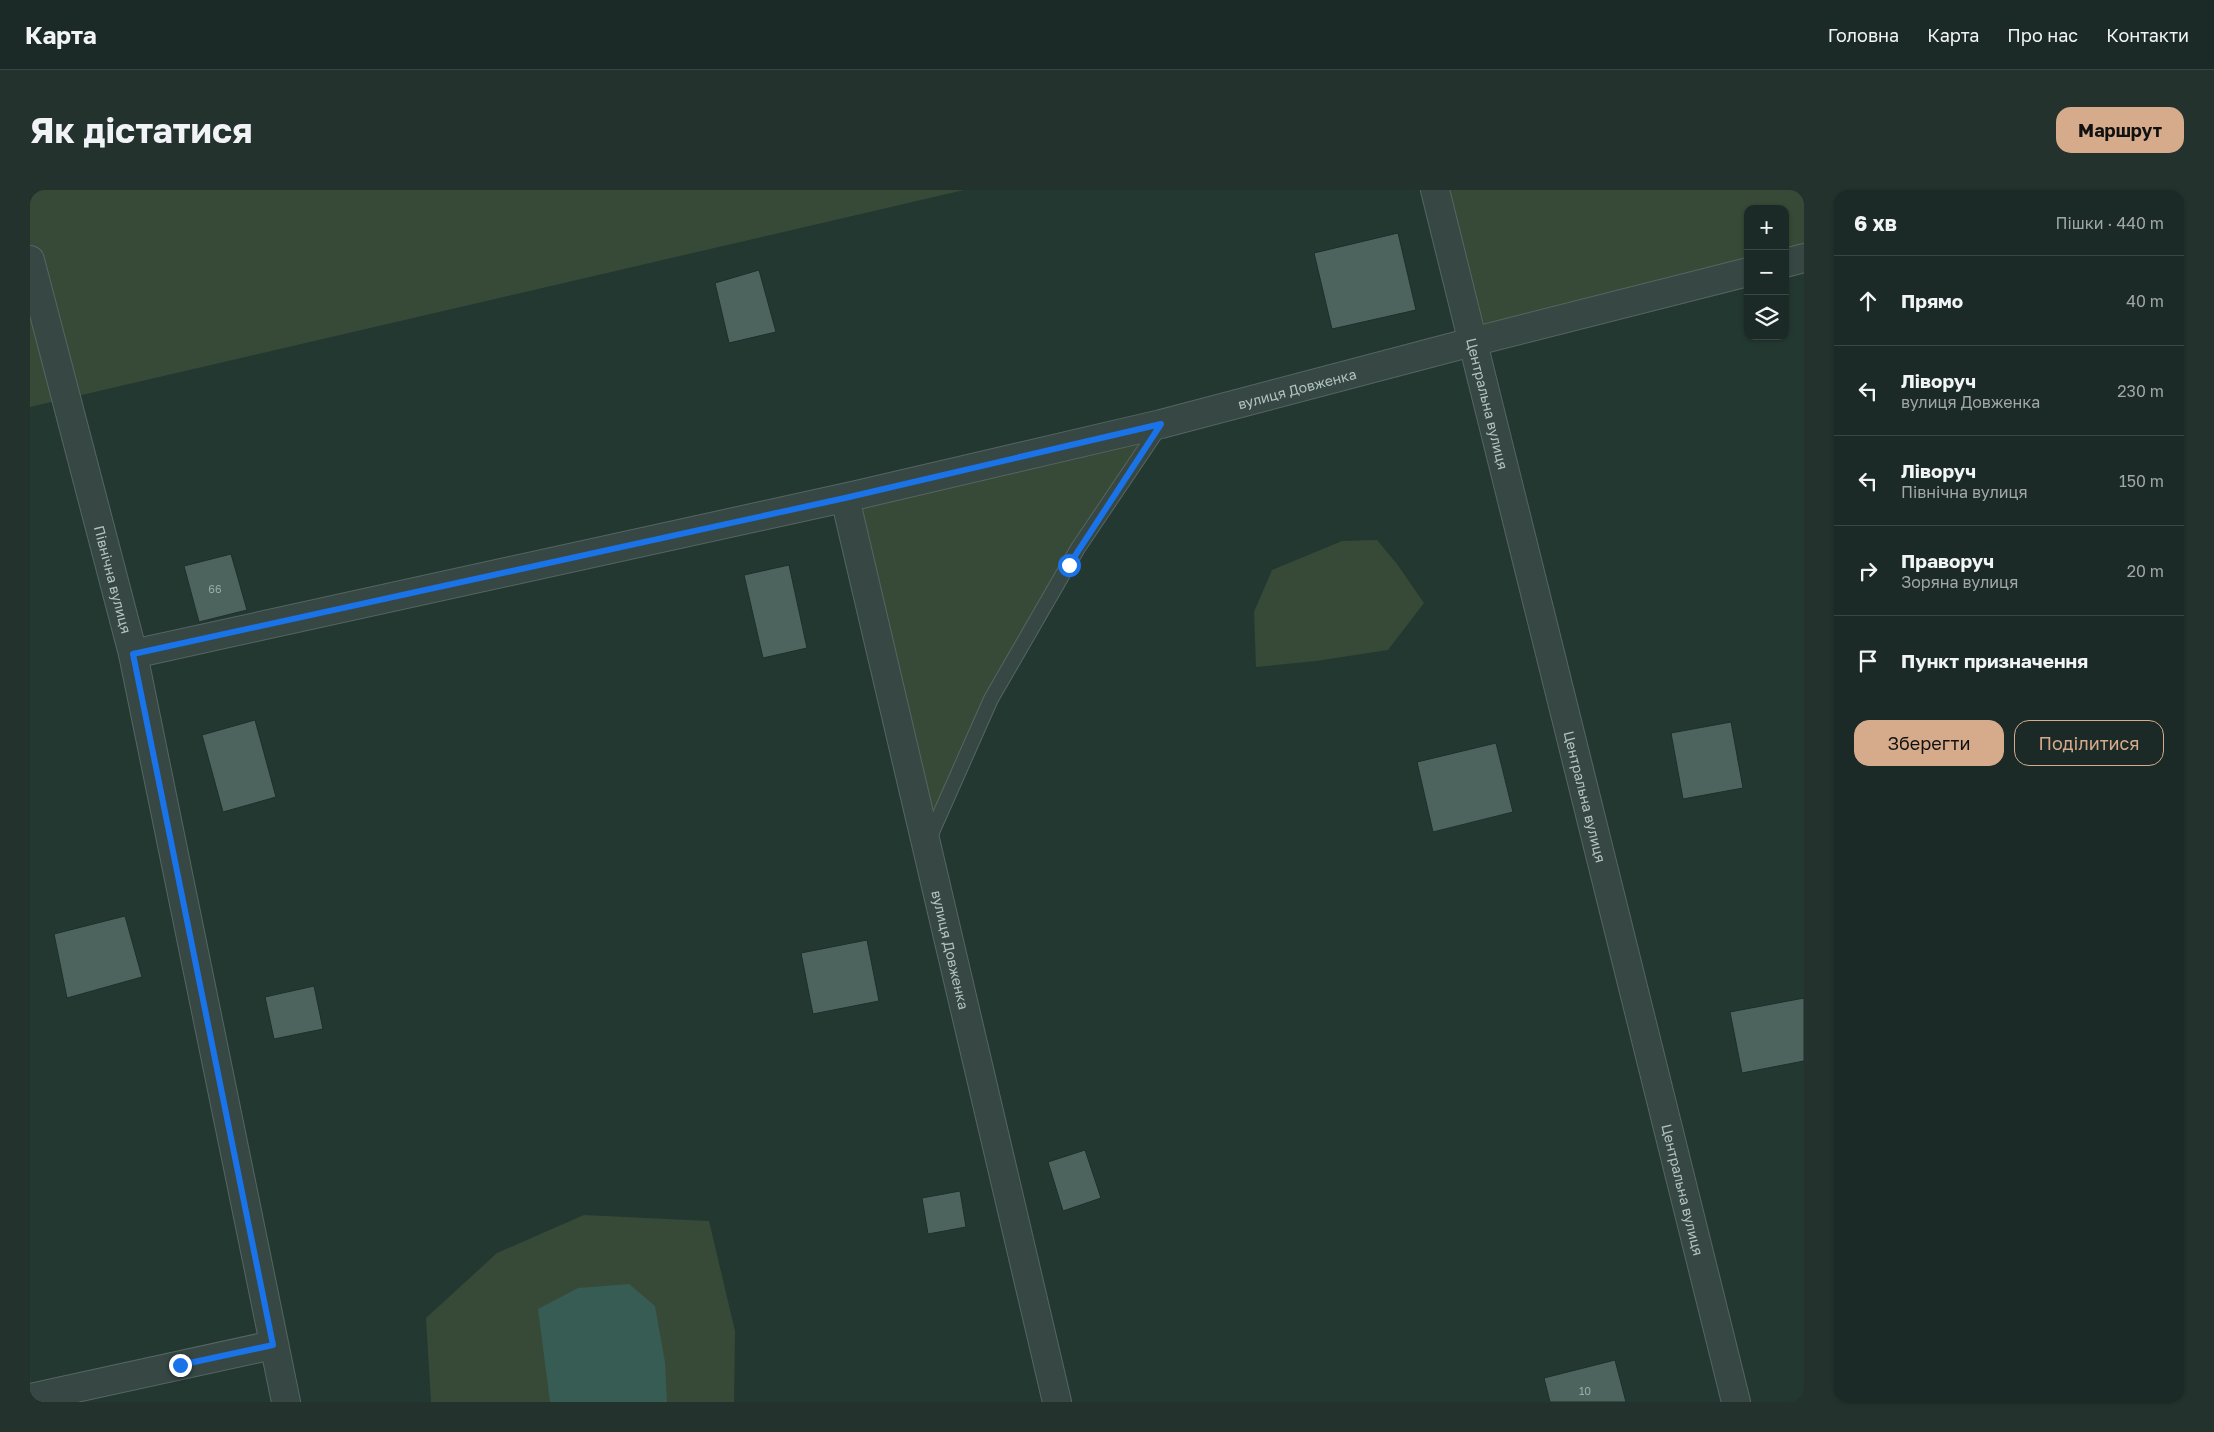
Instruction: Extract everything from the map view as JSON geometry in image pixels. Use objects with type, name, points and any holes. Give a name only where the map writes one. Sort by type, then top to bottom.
[{"type":"street","name":"Центральна вулиця","points":[[1435,190],[1736,1402]]},
{"type":"street","points":[[1789,262],[1804,258]]},
{"type":"street","name":"Північна вулиця","points":[[30,260],[133,654],[286,1402]]},
{"type":"street","name":"вулиця Довженка","points":[[133,654],[845,498],[1161,424],[1744,273]]},
{"type":"street","name":"вулиця Довженка","points":[[845,498],[1057,1402]]},
{"type":"street","points":[[30,1398],[273,1345]]},
{"type":"lane","points":[[926,844],[991,699],[1078,548],[1161,424]]},
{"type":"shaded area","points":[[30,190],[964,190],[30,407]]},
{"type":"shaded area","points":[[1435,190],[1804,190],[1804,268],[1789,271],[1789,205],[1744,205],[1744,282],[1472,342]]},
{"type":"shaded area","points":[[1161,424],[991,699],[926,844],[857,495]]},
{"type":"shaded area","points":[[1377,540],[1397,564],[1424,603],[1388,650],[1316,661],[1256,667],[1254,612],[1272,570],[1342,541]]},
{"type":"shaded area","points":[[584,1215],[709,1221],[735,1331],[734,1402],[431,1402],[426,1318],[497,1253]]},
{"type":"shaded area","points":[[629,1284],[655,1306],[665,1362],[667,1402],[550,1402],[538,1309],[578,1288]]},
{"type":"building","points":[[1398,233],[1416,310],[1332,329],[1314,253]]},
{"type":"building","points":[[759,270],[776,332],[729,343],[715,283]]},
{"type":"building","points":[[231,554],[247,610],[199,622],[184,566]]},
{"type":"building","points":[[789,565],[807,648],[763,658],[744,575]]},
{"type":"building","points":[[255,720],[276,797],[223,812],[202,735]]},
{"type":"building","points":[[1731,722],[1743,788],[1683,799],[1671,733]]},
{"type":"building","points":[[1496,743],[1513,812],[1433,832],[1417,762]]},
{"type":"building","points":[[125,916],[142,977],[67,998],[54,934]]},
{"type":"building","points":[[867,940],[879,1001],[813,1014],[801,953]]},
{"type":"building","points":[[314,986],[323,1029],[274,1039],[265,997]]},
{"type":"building","points":[[1804,998],[1804,1061],[1742,1073],[1730,1012]]},
{"type":"building","points":[[1085,1150],[1101,1198],[1063,1211],[1048,1162]]},
{"type":"building","points":[[960,1191],[966,1227],[928,1234],[922,1198]]},
{"type":"building","points":[[1615,1360],[1626,1402],[1550,1402],[1544,1378]]},
{"type":"route","points":[[180,1365],[273,1345],[133,654],[845,498],[1161,424],[1078,548],[1069,565]]}]
